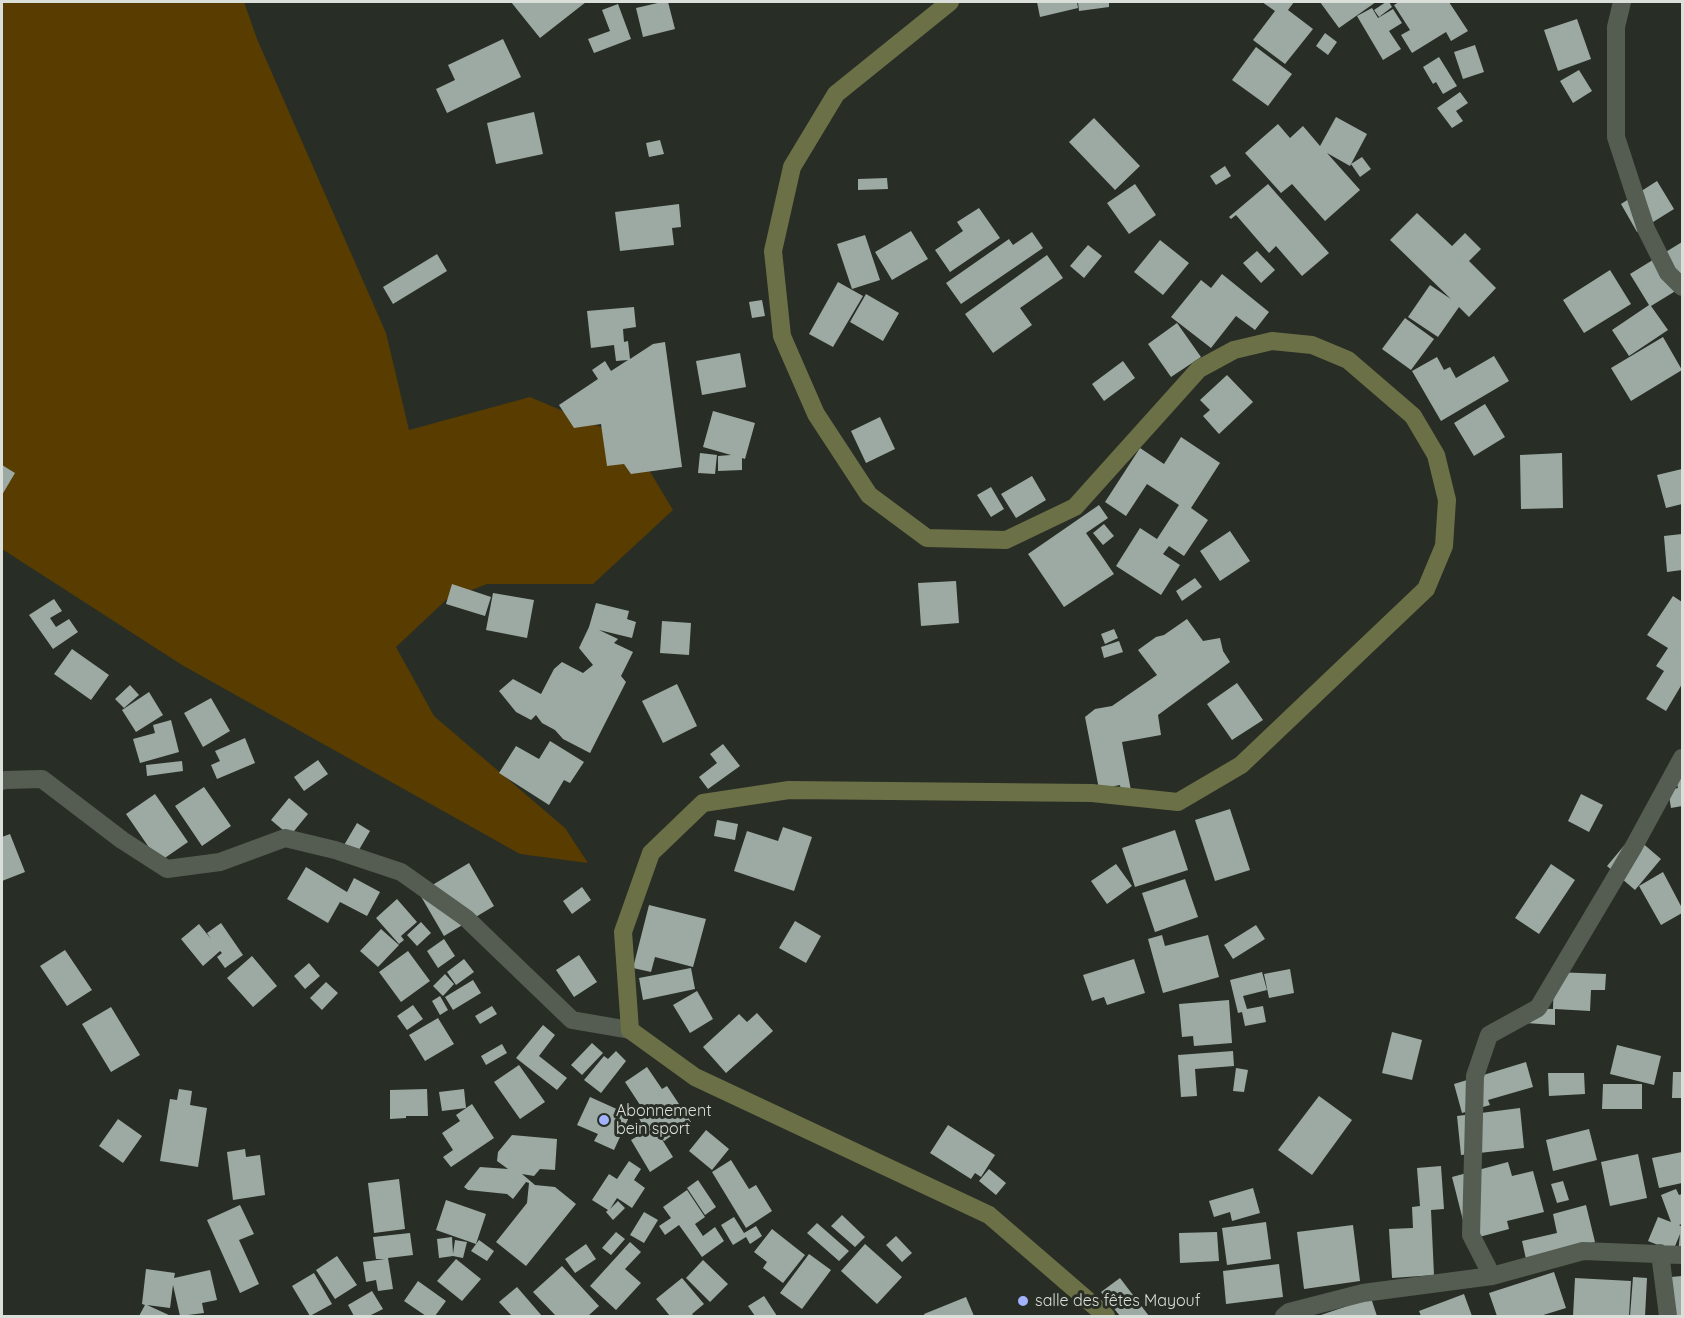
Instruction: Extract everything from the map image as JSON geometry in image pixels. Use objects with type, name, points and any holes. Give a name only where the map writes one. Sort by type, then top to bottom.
[{"type":"street","points":[[630,1030],[622,932],[651,853],[703,803],[789,790],[1092,793],[1178,802],[1241,765],[1426,589],[1444,546],[1447,500],[1436,455],[1413,416],[1348,360],[1312,345],[1272,341],[1234,350],[1199,369],[1075,507],[1006,540],[927,538],[868,495],[816,414],[782,336],[773,251],[792,168],[836,94],[950,2]]},
{"type":"street","points":[[1622,2],[1616,27],[1616,137],[1646,229],[1668,273],[1683,286]]},
{"type":"street","points":[[1492,1276],[1471,1235],[1475,1076],[1489,1035],[1538,1008],[1633,848],[1683,758]]},
{"type":"street","points":[[2,781],[42,779],[122,840],[167,869],[220,862],[285,838],[335,850],[401,872],[466,918],[572,1020],[630,1030],[694,1077],[989,1215],[1106,1317]]},
{"type":"street","points":[[1284,1317],[1289,1312],[1363,1293],[1492,1276],[1583,1251],[1683,1255]]},
{"type":"street","points":[[1660,1253],[1668,1317]]},
{"type":"shaded area","points":[[2,2],[244,2],[257,39],[386,333],[409,430],[530,397],[631,440],[673,510],[593,584],[487,584],[446,600],[396,647],[434,716],[565,828],[588,863],[520,854],[182,665],[2,549]]},
{"type":"building","points":[[511,2],[586,2],[540,38]]},
{"type":"building","points":[[668,2],[675,29],[643,37],[636,8]]},
{"type":"building","points":[[1037,2],[1077,2],[1078,8],[1040,17]]},
{"type":"building","points":[[1078,2],[1109,2],[1109,7],[1079,11]]},
{"type":"building","points":[[1262,2],[1294,2],[1288,10],[1313,29],[1285,64],[1253,40],[1275,11]]},
{"type":"building","points":[[1320,2],[1376,2],[1339,28]]},
{"type":"building","points":[[1389,2],[1392,7],[1379,17],[1374,10]]},
{"type":"building","points":[[1399,2],[1449,2],[1468,31],[1451,41],[1446,32],[1412,53],[1401,35],[1410,30],[1394,5]]},
{"type":"building","points":[[618,4],[631,39],[594,53],[588,39],[610,31],[602,10]]},
{"type":"building","points":[[1372,8],[1378,18],[1393,9],[1402,23],[1389,31],[1401,49],[1383,60],[1357,16]]},
{"type":"building","points":[[1577,19],[1591,59],[1558,71],[1544,30]]},
{"type":"building","points":[[1325,33],[1337,42],[1328,55],[1316,46]]},
{"type":"building","points":[[503,39],[521,77],[447,113],[436,89],[455,80],[448,65]]},
{"type":"building","points":[[1475,45],[1484,72],[1463,79],[1454,52]]},
{"type":"building","points":[[1256,47],[1292,74],[1268,106],[1232,80]]},
{"type":"building","points":[[1439,57],[1457,86],[1443,94],[1436,82],[1433,84],[1423,67]]},
{"type":"building","points":[[1579,70],[1592,91],[1573,103],[1560,81]]},
{"type":"building","points":[[1460,92],[1468,103],[1456,111],[1463,121],[1452,128],[1437,108]]},
{"type":"building","points":[[534,112],[543,154],[496,164],[487,123]]},
{"type":"building","points":[[1336,117],[1367,134],[1350,166],[1327,153],[1360,190],[1325,221],[1292,184],[1281,193],[1245,153],[1278,124],[1290,138],[1303,126],[1320,146]]},
{"type":"building","points":[[1094,118],[1140,166],[1115,190],[1069,142]]},
{"type":"building","points":[[660,140],[664,154],[649,157],[646,143]]},
{"type":"building","points":[[1362,157],[1371,169],[1360,177],[1351,164]]},
{"type":"building","points":[[1225,166],[1231,176],[1216,185],[1210,176]]},
{"type":"building","points":[[887,178],[888,189],[858,190],[858,179]]},
{"type":"building","points":[[1657,181],[1674,209],[1637,232],[1621,204]]},
{"type":"building","points":[[1135,184],[1156,215],[1129,234],[1107,203]]},
{"type":"building","points":[[1268,184],[1329,253],[1302,276],[1276,246],[1269,253],[1236,215],[1231,219],[1229,217]]},
{"type":"building","points":[[679,204],[681,227],[672,228],[674,245],[620,251],[615,212]]},
{"type":"building","points":[[979,208],[1000,238],[950,272],[935,250],[963,231],[957,222]]},
{"type":"building","points":[[1417,213],[1452,246],[1465,233],[1481,249],[1469,261],[1496,288],[1469,317],[1459,307],[1438,337],[1408,317],[1430,285],[1451,299],[1390,240]]},
{"type":"building","points":[[911,231],[928,259],[892,280],[875,252]]},
{"type":"building","points":[[1032,232],[1043,248],[961,304],[946,283],[1009,239],[1013,245]]},
{"type":"building","points":[[865,235],[880,280],[852,289],[837,244]]},
{"type":"building","points":[[1160,240],[1189,263],[1163,295],[1134,272]]},
{"type":"building","points":[[1682,242],[1682,287],[1651,306],[1668,330],[1629,356],[1612,330],[1649,305],[1630,274]]},
{"type":"building","points":[[1088,245],[1102,256],[1084,278],[1070,266]]},
{"type":"building","points":[[1257,251],[1275,270],[1261,283],[1243,263]]},
{"type":"building","points":[[437,254],[447,271],[393,304],[383,287]]},
{"type":"building","points":[[1047,255],[1063,278],[1020,308],[1032,325],[993,353],[965,314]]},
{"type":"building","points":[[1610,270],[1631,304],[1584,333],[1563,300]]},
{"type":"building","points":[[1222,274],[1269,312],[1255,330],[1236,316],[1211,348],[1171,317],[1201,280],[1211,288]]},
{"type":"building","points":[[838,282],[863,296],[833,347],[809,334]]},
{"type":"building","points":[[866,294],[899,313],[883,341],[850,322]]},
{"type":"building","points":[[762,300],[765,316],[752,318],[749,302]]},
{"type":"building","points":[[634,307],[636,327],[623,329],[624,342],[628,341],[630,359],[653,344],[665,342],[682,467],[631,474],[624,464],[607,466],[601,424],[574,428],[559,405],[598,379],[592,370],[605,361],[611,371],[628,360],[616,361],[614,345],[591,348],[587,311]]},
{"type":"building","points":[[1405,318],[1434,339],[1411,370],[1382,349]]},
{"type":"building","points":[[1177,323],[1201,357],[1171,377],[1148,344]]},
{"type":"building","points":[[1663,337],[1682,370],[1631,401],[1611,368]]},
{"type":"building","points":[[740,353],[746,387],[702,395],[696,361]]},
{"type":"building","points":[[1494,356],[1509,381],[1441,421],[1412,371],[1437,357],[1444,370],[1450,367],[1456,378]]},
{"type":"building","points":[[1123,361],[1135,378],[1104,401],[1092,384]]},
{"type":"building","points":[[1227,375],[1253,402],[1219,434],[1203,416],[1210,410],[1200,400]]},
{"type":"building","points":[[1485,404],[1505,437],[1474,456],[1454,423]]},
{"type":"building","points":[[713,411],[755,423],[745,459],[742,458],[742,470],[718,471],[718,456],[731,455],[703,447]]},
{"type":"building","points":[[880,417],[895,449],[866,463],[851,431]]},
{"type":"building","points":[[1181,437],[1220,463],[1191,508],[1208,520],[1184,556],[1169,546],[1163,554],[1180,565],[1161,595],[1116,566],[1140,528],[1157,539],[1179,505],[1147,484],[1126,516],[1105,502],[1140,448],[1164,464]]},
{"type":"building","points":[[700,453],[717,455],[715,474],[698,473]]},
{"type":"building","points":[[1562,453],[1563,508],[1521,509],[1520,455]]},
{"type":"building","points":[[2,465],[15,473],[2,495]]},
{"type":"building","points":[[1682,469],[1682,504],[1666,508],[1657,475]]},
{"type":"building","points":[[1032,476],[1046,500],[1016,518],[1001,494]]},
{"type":"building","points":[[991,487],[1004,509],[991,517],[977,495]]},
{"type":"building","points":[[1099,505],[1108,518],[1086,533],[1114,574],[1064,607],[1028,554]]},
{"type":"building","points":[[1104,524],[1114,536],[1103,545],[1093,533]]},
{"type":"building","points":[[1230,531],[1250,561],[1220,581],[1200,551]]},
{"type":"building","points":[[1682,534],[1682,570],[1667,572],[1664,536]]},
{"type":"building","points":[[1195,578],[1202,587],[1182,601],[1176,591]]},
{"type":"building","points":[[956,581],[959,623],[921,626],[918,583]]},
{"type":"building","points":[[452,584],[491,597],[485,616],[446,604]]},
{"type":"building","points":[[493,593],[534,600],[527,638],[486,630]]},
{"type":"building","points":[[1673,596],[1682,602],[1682,684],[1666,711],[1646,699],[1664,671],[1656,666],[1668,648],[1647,635]]},
{"type":"building","points":[[54,599],[62,611],[50,618],[56,627],[69,619],[78,632],[53,649],[29,615]]},
{"type":"building","points":[[596,603],[629,611],[627,619],[636,622],[632,638],[599,630],[618,639],[614,643],[633,652],[621,676],[626,682],[590,753],[563,739],[555,730],[542,723],[536,715],[531,720],[516,712],[499,691],[513,679],[541,694],[554,669],[562,662],[583,673],[593,665],[579,648],[589,627]]},
{"type":"building","points":[[1187,619],[1203,641],[1220,638],[1223,651],[1230,662],[1158,715],[1161,735],[1122,742],[1132,796],[1122,797],[1120,785],[1099,789],[1085,717],[1095,709],[1112,706],[1157,675],[1138,650]]},
{"type":"building","points":[[662,621],[691,623],[689,655],[660,653]]},
{"type":"building","points":[[1114,629],[1118,638],[1105,644],[1101,634]]},
{"type":"building","points":[[1119,641],[1123,652],[1104,658],[1101,647]]},
{"type":"building","points":[[72,649],[109,675],[91,700],[54,674]]},
{"type":"building","points":[[1237,683],[1263,720],[1232,740],[1207,704]]},
{"type":"building","points":[[677,684],[697,726],[663,743],[642,701]]},
{"type":"building","points":[[130,685],[139,695],[124,708],[115,699]]},
{"type":"building","points":[[149,692],[163,715],[136,732],[122,710]]},
{"type":"building","points":[[211,698],[230,731],[203,747],[184,713]]},
{"type":"building","points":[[171,720],[179,752],[140,763],[133,739],[155,733],[153,725]]},
{"type":"building","points":[[245,738],[255,763],[217,779],[211,765],[220,761],[215,751]]},
{"type":"building","points":[[550,741],[584,762],[570,783],[564,780],[549,805],[499,773],[516,746],[539,759]]},
{"type":"building","points":[[723,744],[740,766],[708,789],[699,777],[717,763],[710,754]]},
{"type":"building","points":[[318,760],[328,774],[304,791],[294,777]]},
{"type":"building","points":[[182,761],[183,771],[147,776],[146,765]]},
{"type":"building","points":[[1682,770],[1682,806],[1671,808],[1668,790],[1678,788],[1674,772]]},
{"type":"building","points":[[204,787],[231,826],[202,846],[175,806]]},
{"type":"building","points":[[155,794],[188,842],[159,862],[126,814]]},
{"type":"building","points":[[1581,794],[1603,805],[1589,832],[1568,821]]},
{"type":"building","points":[[289,798],[308,814],[290,836],[271,820]]},
{"type":"building","points":[[1230,809],[1250,870],[1215,881],[1195,820]]},
{"type":"building","points":[[717,820],[738,824],[735,840],[714,836]]},
{"type":"building","points":[[357,823],[370,831],[353,860],[340,852]]},
{"type":"building","points":[[783,827],[812,837],[794,891],[734,871],[747,831],[778,841]]},
{"type":"building","points":[[1175,830],[1188,870],[1135,887],[1122,848]]},
{"type":"building","points":[[10,834],[25,872],[2,881],[2,837]]},
{"type":"building","points":[[1633,835],[1661,859],[1635,890],[1607,866]]},
{"type":"building","points":[[469,863],[494,906],[444,936],[419,893]]},
{"type":"building","points":[[1116,864],[1132,886],[1107,904],[1091,881]]},
{"type":"building","points":[[1551,864],[1575,880],[1539,934],[1515,918]]},
{"type":"building","points":[[306,867],[347,892],[354,878],[380,892],[367,916],[340,902],[328,923],[287,899]]},
{"type":"building","points":[[1663,872],[1682,908],[1682,913],[1661,925],[1639,886]]},
{"type":"building","points":[[1185,879],[1198,917],[1155,932],[1142,893]]},
{"type":"building","points":[[582,887],[591,900],[572,914],[563,901]]},
{"type":"building","points":[[397,899],[417,922],[401,936],[404,940],[399,944],[376,918]]},
{"type":"building","points":[[649,905],[706,919],[693,967],[655,957],[651,972],[633,968]]},
{"type":"building","points":[[795,921],[821,936],[806,963],[779,948]]},
{"type":"building","points":[[421,922],[431,933],[417,946],[407,935]]},
{"type":"building","points":[[221,923],[243,955],[225,968],[217,957],[222,953],[220,951],[203,966],[181,939],[199,924],[211,939],[207,933]]},
{"type":"building","points":[[1256,925],[1265,939],[1233,959],[1224,945]]},
{"type":"building","points":[[381,929],[399,945],[378,967],[360,951]]},
{"type":"building","points":[[1162,935],[1165,946],[1208,935],[1219,977],[1163,993],[1148,939]]},
{"type":"building","points":[[444,939],[455,956],[438,968],[427,951]]},
{"type":"building","points":[[65,950],[92,990],[67,1006],[40,966]]},
{"type":"building","points":[[408,951],[430,981],[401,1002],[379,972]]},
{"type":"building","points":[[579,955],[597,982],[574,997],[556,970]]},
{"type":"building","points":[[252,956],[277,986],[253,1007],[227,978]]},
{"type":"building","points":[[464,959],[474,972],[456,985],[447,972]]},
{"type":"building","points":[[1134,959],[1145,993],[1107,1005],[1104,997],[1092,1001],[1083,975]]},
{"type":"building","points":[[309,963],[320,976],[305,989],[294,976]]},
{"type":"building","points":[[691,968],[695,989],[643,1000],[639,978]]},
{"type":"building","points":[[1290,969],[1294,993],[1269,998],[1264,974]]},
{"type":"building","points":[[1262,972],[1267,990],[1243,996],[1247,1009],[1263,1006],[1266,1022],[1245,1026],[1242,1012],[1238,1013],[1230,980]]},
{"type":"building","points":[[1554,972],[1606,974],[1605,990],[1591,990],[1590,1011],[1555,1009],[1555,1025],[1526,1023],[1526,1008],[1553,1009]]},
{"type":"building","points":[[445,974],[454,984],[443,996],[433,986]]},
{"type":"building","points":[[473,980],[481,993],[453,1010],[445,997]]},
{"type":"building","points":[[326,982],[338,993],[322,1010],[310,998]]},
{"type":"building","points":[[697,991],[713,1019],[690,1033],[673,1005]]},
{"type":"building","points":[[440,996],[448,1010],[440,1015],[432,1001]]},
{"type":"building","points":[[1229,1000],[1232,1043],[1194,1046],[1193,1036],[1182,1037],[1179,1004]]},
{"type":"building","points":[[413,1005],[423,1019],[407,1030],[397,1016]]},
{"type":"building","points":[[492,1006],[497,1014],[480,1024],[475,1016]]},
{"type":"building","points":[[111,1007],[140,1055],[111,1072],[82,1024]]},
{"type":"building","points":[[757,1013],[773,1031],[726,1073],[703,1047],[739,1014],[747,1022]]},
{"type":"building","points":[[438,1018],[454,1044],[425,1061],[409,1035]]},
{"type":"building","points":[[543,1025],[555,1035],[539,1056],[567,1078],[557,1090],[516,1058]]},
{"type":"building","points":[[1392,1032],[1422,1040],[1412,1080],[1382,1073]]},
{"type":"building","points":[[592,1043],[603,1053],[582,1075],[571,1065]]},
{"type":"building","points":[[502,1044],[507,1053],[486,1065],[481,1056]]},
{"type":"building","points":[[1617,1045],[1661,1056],[1654,1085],[1610,1074]]},
{"type":"building","points":[[616,1051],[626,1061],[601,1093],[584,1080],[604,1056],[608,1059]]},
{"type":"building","points":[[1233,1051],[1234,1066],[1195,1069],[1197,1096],[1181,1097],[1178,1055]]},
{"type":"building","points":[[1526,1062],[1533,1087],[1488,1100],[1490,1105],[1462,1113],[1454,1084]]},
{"type":"building","points":[[519,1065],[545,1102],[520,1119],[494,1082]]},
{"type":"building","points":[[647,1067],[662,1089],[667,1086],[691,1122],[664,1141],[658,1133],[673,1157],[650,1172],[631,1140],[646,1131],[637,1115],[644,1111],[625,1082]]},
{"type":"building","points":[[1236,1068],[1248,1070],[1244,1092],[1233,1091]]},
{"type":"building","points":[[1673,1072],[1682,1072],[1682,1098],[1672,1098]]},
{"type":"building","points":[[1548,1073],[1584,1073],[1585,1094],[1549,1096]]},
{"type":"building","points":[[1603,1084],[1642,1084],[1642,1109],[1602,1109]]},
{"type":"building","points":[[179,1089],[192,1091],[190,1105],[207,1108],[198,1167],[160,1161],[170,1099],[177,1100]]},
{"type":"building","points":[[427,1089],[428,1116],[390,1119],[390,1090]]},
{"type":"building","points":[[464,1089],[466,1108],[442,1111],[439,1092]]},
{"type":"building","points":[[1319,1096],[1352,1120],[1312,1175],[1278,1150]]},
{"type":"building","name":"Abonnement bein sport","points":[[590,1097],[630,1115],[614,1150],[594,1141],[598,1134],[577,1125]]},
{"type":"building","points":[[472,1104],[494,1138],[451,1167],[443,1157],[453,1150],[442,1133],[460,1121],[456,1115]]},
{"type":"building","points":[[1520,1108],[1524,1148],[1461,1155],[1457,1116]]},
{"type":"building","points":[[118,1119],[142,1136],[123,1163],[99,1146]]},
{"type":"building","points":[[948,1125],[995,1155],[981,1177],[975,1173],[971,1179],[930,1153]]},
{"type":"building","points":[[1589,1129],[1597,1160],[1553,1171],[1546,1140]]},
{"type":"building","points":[[706,1130],[729,1149],[712,1170],[689,1151]]},
{"type":"building","points":[[512,1135],[557,1139],[555,1170],[540,1169],[534,1176],[522,1174],[535,1185],[555,1187],[576,1204],[526,1266],[496,1242],[527,1203],[529,1183],[526,1182],[513,1199],[507,1194],[468,1190],[464,1187],[480,1167],[508,1169],[497,1161],[498,1152]]},
{"type":"building","points":[[245,1149],[246,1157],[260,1155],[265,1195],[233,1200],[227,1152]]},
{"type":"building","points":[[1682,1152],[1682,1183],[1659,1188],[1652,1158]]},
{"type":"building","points":[[1638,1154],[1647,1198],[1610,1206],[1601,1162]]},
{"type":"building","points":[[731,1160],[749,1189],[756,1185],[772,1211],[746,1228],[712,1172]]},
{"type":"building","points":[[629,1161],[641,1169],[634,1180],[645,1188],[632,1208],[617,1198],[610,1209],[618,1201],[625,1208],[613,1220],[606,1212],[608,1210],[592,1200],[609,1174],[617,1179]]},
{"type":"building","points":[[1508,1162],[1512,1176],[1533,1171],[1544,1212],[1507,1221],[1509,1229],[1468,1240],[1452,1177]]},
{"type":"building","points":[[1441,1166],[1444,1209],[1431,1210],[1434,1275],[1392,1278],[1389,1229],[1413,1228],[1412,1207],[1420,1206],[1417,1168]]},
{"type":"building","points":[[989,1169],[1006,1183],[996,1195],[979,1181]]},
{"type":"building","points":[[399,1179],[405,1229],[374,1233],[368,1183]]},
{"type":"building","points":[[698,1180],[716,1207],[705,1215],[687,1188]]},
{"type":"building","points":[[1563,1181],[1569,1200],[1557,1203],[1551,1184]]},
{"type":"building","points":[[1253,1188],[1260,1213],[1232,1221],[1230,1212],[1214,1217],[1209,1201]]},
{"type":"building","points":[[1676,1189],[1679,1195],[1682,1194],[1682,1224],[1679,1225],[1682,1227],[1682,1254],[1678,1254],[1680,1234],[1673,1251],[1648,1241],[1658,1217],[1671,1222],[1661,1195]]},
{"type":"building","points":[[687,1190],[705,1217],[695,1224],[703,1236],[715,1227],[724,1241],[702,1257],[679,1225],[665,1235],[659,1226],[671,1218],[663,1207]]},
{"type":"building","points":[[446,1200],[486,1214],[476,1244],[436,1230]]},
{"type":"building","points":[[240,1205],[254,1234],[239,1240],[259,1284],[240,1293],[207,1220]]},
{"type":"building","points":[[1586,1205],[1595,1242],[1526,1259],[1522,1241],[1557,1233],[1553,1214]]},
{"type":"building","points":[[644,1212],[658,1220],[644,1243],[630,1235]]},
{"type":"building","points":[[842,1215],[865,1237],[855,1247],[831,1226]]},
{"type":"building","points":[[734,1217],[744,1233],[756,1226],[762,1236],[750,1244],[746,1237],[733,1245],[721,1225]]},
{"type":"building","points":[[1266,1222],[1271,1259],[1227,1265],[1222,1228]]},
{"type":"building","points":[[817,1223],[849,1251],[839,1261],[807,1233]]},
{"type":"building","points":[[1353,1225],[1360,1281],[1304,1289],[1297,1232]]},
{"type":"building","points":[[772,1229],[805,1255],[783,1283],[763,1268],[767,1262],[754,1252]]},
{"type":"building","points":[[616,1232],[625,1239],[611,1255],[602,1248]]},
{"type":"building","points":[[1217,1232],[1219,1261],[1180,1263],[1179,1233]]},
{"type":"building","points":[[410,1233],[413,1255],[388,1258],[393,1289],[378,1291],[376,1280],[366,1282],[363,1262],[385,1259],[376,1259],[373,1237]]},
{"type":"building","points":[[896,1236],[912,1253],[902,1262],[886,1245]]},
{"type":"building","points":[[452,1237],[453,1254],[455,1240],[467,1242],[463,1258],[453,1256],[439,1258],[437,1239]]},
{"type":"building","points":[[479,1240],[494,1251],[487,1261],[471,1251]]},
{"type":"building","points":[[630,1242],[641,1252],[625,1269],[641,1283],[616,1310],[590,1286]]},
{"type":"building","points":[[586,1244],[596,1259],[575,1273],[565,1259]]},
{"type":"building","points":[[865,1244],[902,1277],[877,1304],[841,1271]]},
{"type":"building","points":[[809,1254],[831,1270],[802,1309],[780,1293]]},
{"type":"building","points":[[337,1256],[357,1285],[335,1299],[316,1270]]},
{"type":"building","points":[[456,1259],[481,1279],[462,1301],[437,1281]]},
{"type":"building","points":[[703,1260],[728,1284],[710,1302],[686,1278]]},
{"type":"building","points":[[1279,1264],[1283,1297],[1226,1304],[1223,1271]]},
{"type":"building","points":[[562,1266],[599,1306],[588,1316],[556,1316],[533,1292]]},
{"type":"building","points":[[146,1269],[175,1273],[174,1278],[210,1270],[217,1300],[202,1303],[204,1313],[180,1316],[173,1285],[170,1308],[147,1305],[171,1316],[139,1316],[145,1305],[142,1304]]},
{"type":"building","points":[[1554,1272],[1566,1308],[1540,1316],[1497,1316],[1489,1293]]},
{"type":"building","points":[[314,1273],[332,1304],[310,1316],[292,1286]]},
{"type":"building","points":[[1682,1276],[1682,1316],[1662,1316],[1660,1278]]},
{"type":"building","points":[[1633,1277],[1647,1278],[1645,1316],[1630,1316]]},
{"type":"building","points":[[682,1278],[704,1304],[692,1314],[694,1316],[670,1316],[656,1299]]},
{"type":"building","points":[[1120,1278],[1149,1316],[1120,1316],[1101,1292]]},
{"type":"building","points":[[1575,1278],[1631,1281],[1629,1316],[1573,1316]]},
{"type":"building","points":[[418,1281],[446,1301],[435,1316],[426,1316],[404,1301]]},
{"type":"building","points":[[517,1287],[542,1316],[512,1316],[499,1302]]},
{"type":"building","points":[[372,1291],[383,1309],[369,1316],[354,1316],[348,1305]]},
{"type":"building","points":[[1464,1294],[1472,1316],[1421,1316],[1419,1311]]},
{"type":"building","points":[[764,1296],[777,1316],[755,1316],[748,1306]]},
{"type":"building","points":[[966,1297],[974,1316],[925,1316],[924,1314]]},
{"type":"building","points":[[1371,1298],[1377,1316],[1318,1316]]},
{"type":"place","name":"Abonnement bein sport","points":[[604,1120]]},
{"type":"place","name":"salle des fêtes Mayouf","points":[[1023,1301]]}]
